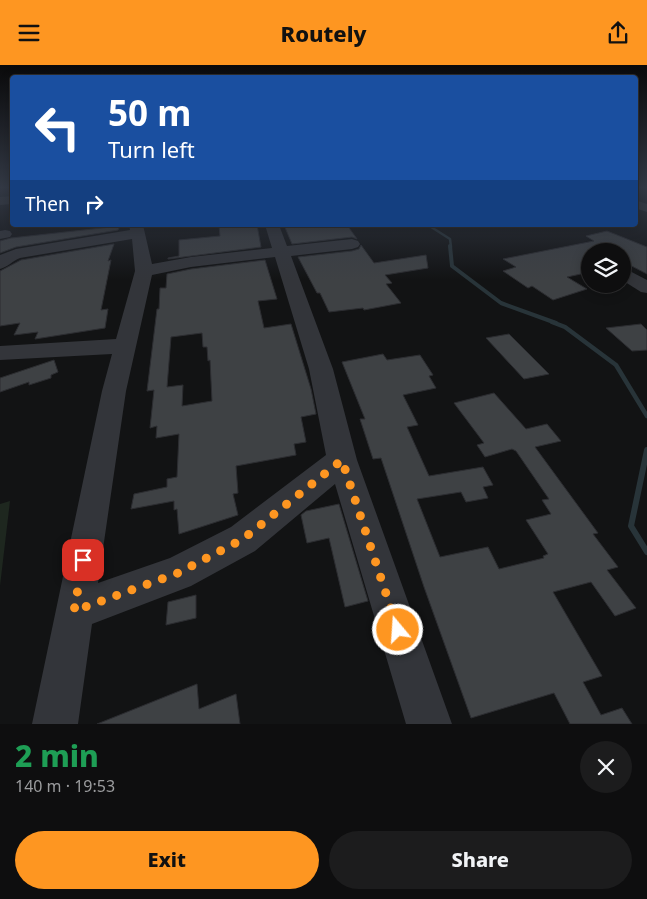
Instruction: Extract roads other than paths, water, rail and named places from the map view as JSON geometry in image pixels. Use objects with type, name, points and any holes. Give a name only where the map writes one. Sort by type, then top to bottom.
[{"type":"street","points":[[273,227],[321,369],[342,460],[429,724]]},
{"type":"street","points":[[0,264],[6,258],[16,255],[137,229],[144,271],[114,391],[55,724]]},
{"type":"street","points":[[144,271],[191,263],[352,244]]},
{"type":"street","points":[[631,278],[647,288]]},
{"type":"street","points":[[0,353],[124,346]]},
{"type":"street","points":[[74,611],[178,573],[243,539],[342,460]]},
{"type":"waterway","points":[[431,227],[450,239],[451,247]]},
{"type":"waterway","points":[[450,246],[452,266],[501,303],[556,323]]},
{"type":"waterway","points":[[552,322],[565,327],[616,365],[647,416]]},
{"type":"waterway","points":[[647,450],[631,526],[647,552]]}]
